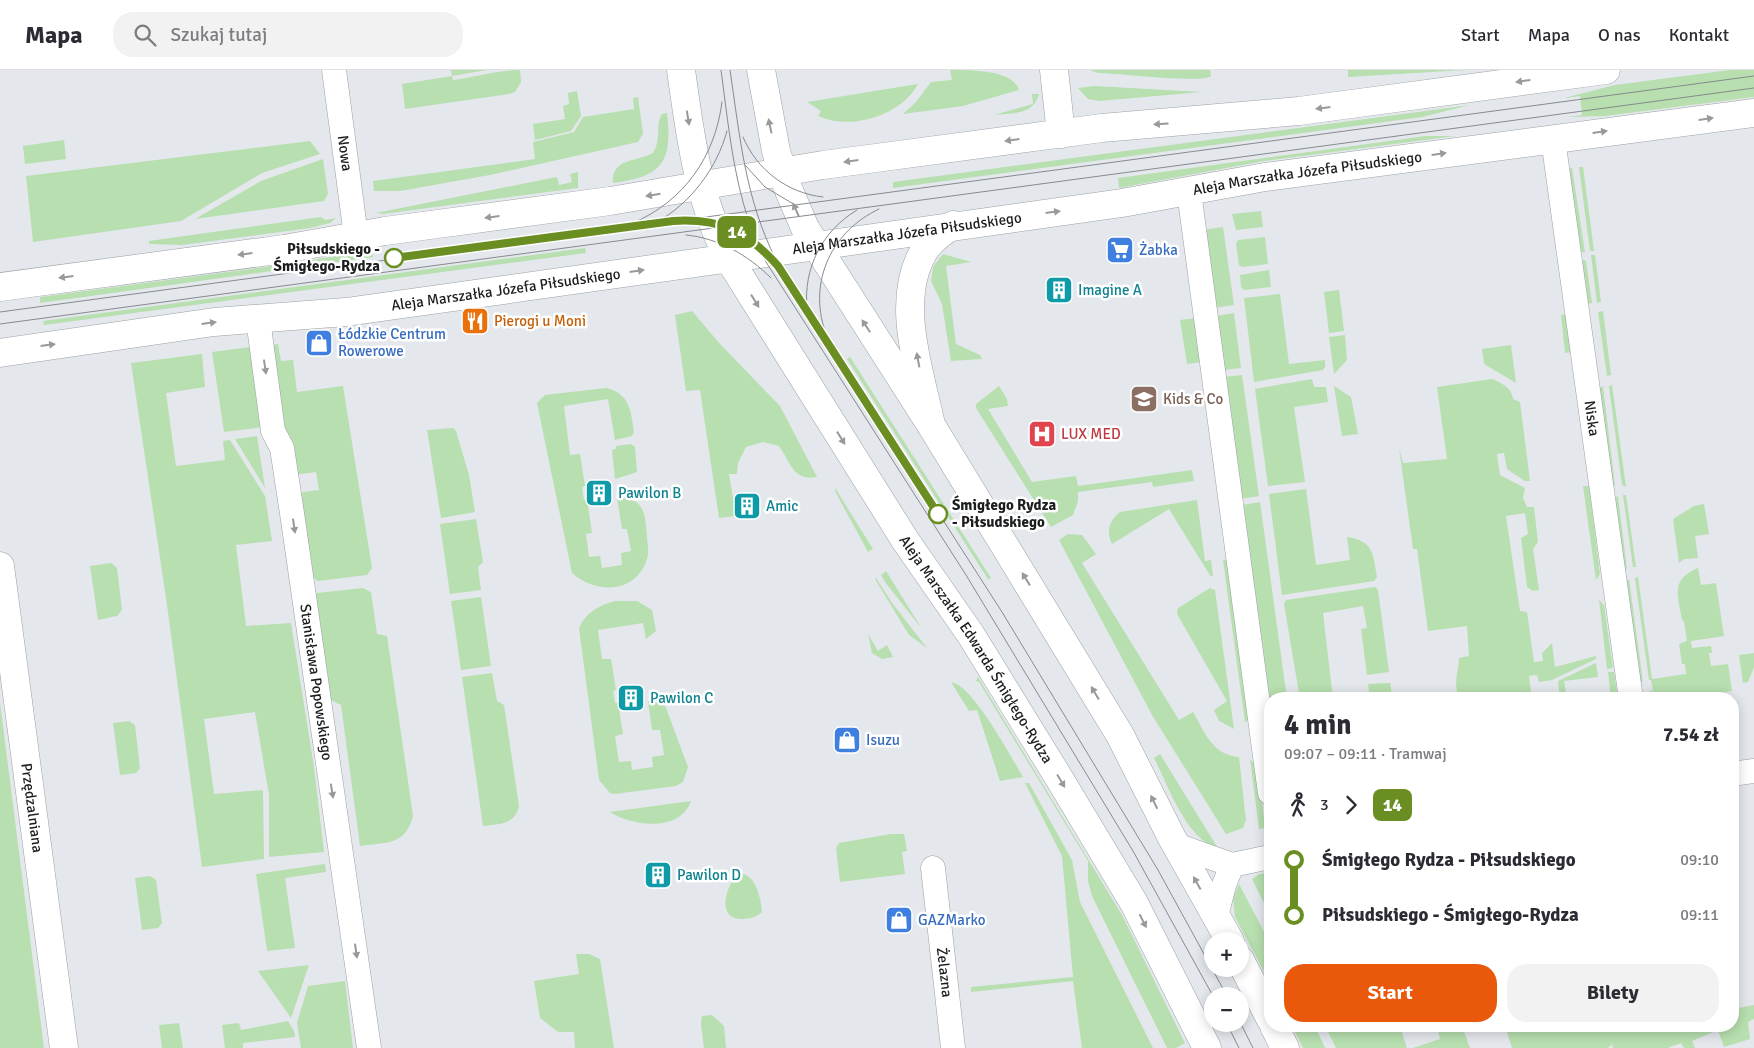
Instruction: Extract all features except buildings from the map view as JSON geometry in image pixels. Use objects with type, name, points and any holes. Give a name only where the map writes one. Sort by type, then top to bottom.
[{"type":"main road","name":"Aleja Marszałka Edwarda Śmigłego-Rydza","points":[[681,70],[701,187],[714,228],[729,259],[905,540],[971,635],[1062,782],[1134,903],[1208,1048]]},
{"type":"main road","points":[[761,70],[770,125],[782,173],[797,211],[814,245],[931,425],[1120,735],[1176,845],[1225,932]]},
{"type":"main road","points":[[1054,70],[1061,134]]},
{"type":"main road","points":[[0,287],[284,249],[356,236],[701,187],[823,165],[1061,134],[1281,113],[1606,70]]},
{"type":"main road","name":"Aleja Marszałka Józefa Piłsudskiego","points":[[0,353],[214,322],[346,312],[729,259],[814,245],[1189,192],[1265,177],[1754,112]]},
{"type":"main road","points":[[931,425],[912,332],[913,288],[924,251],[940,234],[953,225]]},
{"type":"main road","name":"Przędzalniana","points":[[0,566],[64,1048]]},
{"type":"main road","points":[[1249,977],[1264,1006]]},
{"type":"main road","points":[[1277,1032],[1285,1048]]},
{"type":"street","name":"Nowa","points":[[334,70],[356,236]]},
{"type":"street","name":"Niska","points":[[1553,139],[1631,692]]},
{"type":"street","points":[[1189,192],[1264,748]]},
{"type":"street","name":"Stanisława Popowskiego","points":[[258,319],[273,431],[282,448],[293,520],[369,1048]]},
{"type":"street","points":[[1739,773],[1754,771]]},
{"type":"street","points":[[1176,845],[1232,865],[1264,858]]},
{"type":"street","points":[[1216,916],[1232,865]]},
{"type":"street","name":"Żelazna","points":[[933,868],[953,1048]]},
{"type":"green space","points":[[451,70],[487,70],[452,76]]},
{"type":"green space","points":[[520,70],[521,82],[515,92],[509,94],[405,109],[402,84],[452,76],[453,80],[495,72]]},
{"type":"green space","points":[[950,70],[991,72],[1009,78],[1019,90],[963,106],[903,114],[916,102],[931,82],[952,80]]},
{"type":"green space","points":[[1090,70],[1210,70],[1211,76],[1177,79],[1098,73]]},
{"type":"green space","points":[[1348,70],[1465,70],[1348,77]]},
{"type":"green space","points":[[1730,70],[1754,70],[1754,97],[1605,116],[1567,117],[1582,115],[1580,96],[1564,98],[1615,85]]},
{"type":"green space","points":[[918,84],[900,105],[874,118],[859,121],[845,122],[818,116],[821,111],[807,102]]},
{"type":"green space","points":[[1095,86],[1202,92],[1099,101],[1088,99],[1078,88]]},
{"type":"green space","points":[[577,91],[581,116],[571,131],[535,140],[533,124],[565,119],[563,106],[569,104],[568,93]]},
{"type":"green space","points":[[1032,94],[1039,94],[1032,106],[1027,109],[1021,112],[994,115],[1033,104]]},
{"type":"green space","points":[[638,97],[643,134],[638,142],[490,175],[400,191],[374,191],[373,181],[535,159],[533,142],[574,132],[583,117],[634,109],[633,98]]},
{"type":"green space","points":[[1470,105],[1422,117],[893,188],[893,182]]},
{"type":"green space","points":[[667,113],[668,144],[661,164],[643,176],[613,183],[613,175],[621,165],[653,153],[656,148],[660,118],[662,114]]},
{"type":"green space","points":[[1426,136],[1455,136],[1264,161],[1119,188],[1118,178]]},
{"type":"green space","points":[[64,140],[66,159],[25,164],[23,146]]},
{"type":"green space","points":[[310,141],[320,154],[262,173],[181,221],[33,242],[26,176]]},
{"type":"green space","points":[[323,159],[328,194],[324,201],[195,219],[261,181]]},
{"type":"green space","points":[[1579,167],[1583,167],[1594,251],[1590,251]]},
{"type":"green space","points":[[1572,168],[1585,252],[1577,252],[1567,169]]},
{"type":"green space","points":[[578,172],[578,188],[383,214],[376,213],[557,177],[559,185],[572,182],[570,174]]},
{"type":"green space","points":[[1261,211],[1263,227],[1236,230],[1232,214]]},
{"type":"green space","points":[[321,217],[325,220],[336,218],[330,223],[310,228],[182,245],[149,244],[149,241]]},
{"type":"green space","points":[[1223,227],[1234,305],[1213,308],[1203,230]]},
{"type":"green space","points":[[1265,237],[1268,264],[1242,267],[1239,265],[1236,244],[1238,240]]},
{"type":"green space","points":[[585,248],[586,253],[44,325],[43,321]]},
{"type":"green space","points":[[372,250],[373,257],[40,303],[40,297],[287,264]]},
{"type":"green space","points":[[943,254],[971,262],[946,266],[956,344],[980,355],[982,359],[951,361],[942,304],[931,281],[933,267]]},
{"type":"green space","points":[[1591,255],[1595,255],[1601,302],[1597,303]]},
{"type":"green space","points":[[1584,260],[1586,261],[1592,303],[1585,304],[1579,264]]},
{"type":"green space","points":[[1269,270],[1271,287],[1244,290],[1241,287],[1240,275]]},
{"type":"green space","points":[[1339,290],[1344,331],[1329,333],[1324,292]]},
{"type":"green space","points":[[1280,294],[1289,364],[1325,360],[1325,367],[1323,370],[1254,382],[1244,298]]},
{"type":"green space","points":[[692,311],[720,344],[780,406],[817,477],[809,478],[798,473],[779,446],[763,442],[746,447],[738,463],[737,474],[729,474],[736,516],[719,518],[700,390],[686,391],[675,315]]},
{"type":"green space","points":[[1603,311],[1611,375],[1607,376],[1598,312]]},
{"type":"green space","points":[[1234,313],[1241,368],[1223,370],[1215,316]]},
{"type":"green space","points":[[1570,314],[1575,352],[1565,353],[1561,315]]},
{"type":"green space","points":[[1196,318],[1202,362],[1187,364],[1180,320]]},
{"type":"green space","points":[[1345,335],[1347,360],[1334,374],[1329,337]]},
{"type":"green space","points":[[278,344],[281,361],[293,360],[297,392],[343,386],[372,568],[367,575],[318,581],[309,574],[296,493],[319,490],[316,472],[294,475],[267,346]]},
{"type":"green space","points":[[1511,345],[1516,383],[1484,364],[1482,349]]},
{"type":"green space","points":[[250,347],[263,427],[224,432],[212,352]]},
{"type":"green space","points":[[202,354],[205,387],[166,393],[176,466],[225,460],[223,441],[230,440],[265,496],[272,541],[236,545],[246,626],[291,623],[314,767],[324,852],[269,857],[269,795],[255,712],[204,719],[214,794],[263,790],[264,859],[202,867],[167,605],[131,363]]},
{"type":"green space","points":[[850,357],[991,578],[988,579],[847,359]]},
{"type":"green space","points":[[1242,375],[1259,496],[1240,499],[1224,377]]},
{"type":"green space","points":[[1312,379],[1314,387],[1326,387],[1328,402],[1294,407],[1305,482],[1268,486],[1255,389]]},
{"type":"green space","points":[[1492,379],[1506,386],[1511,392],[1513,399],[1520,402],[1530,481],[1525,481],[1507,469],[1504,453],[1497,454],[1500,475],[1525,488],[1523,498],[1527,507],[1534,507],[1538,542],[1533,549],[1539,590],[1533,591],[1527,587],[1521,538],[1528,534],[1525,513],[1506,516],[1520,611],[1527,612],[1534,662],[1543,661],[1542,653],[1552,643],[1555,667],[1596,656],[1596,659],[1552,680],[1539,682],[1537,675],[1529,676],[1531,692],[1457,692],[1456,682],[1459,658],[1469,656],[1467,626],[1428,631],[1417,549],[1413,549],[1399,448],[1403,463],[1447,459],[1437,387]]},
{"type":"green space","points":[[1612,385],[1626,487],[1622,485],[1609,386]]},
{"type":"green space","points":[[999,386],[1007,399],[1008,406],[988,409],[1032,482],[1076,476],[1078,486],[1192,470],[1194,481],[1153,487],[1152,482],[1078,492],[1078,501],[1073,515],[1051,527],[976,408],[976,404]]},
{"type":"green space","points":[[1334,386],[1351,397],[1358,434],[1342,436]]},
{"type":"green space","points":[[1603,386],[1615,486],[1610,485],[1597,389]]},
{"type":"green space","points":[[606,388],[620,394],[628,404],[634,432],[632,436],[615,440],[608,399],[564,406],[570,455],[580,454],[585,486],[582,487],[584,500],[587,499],[592,533],[586,534],[589,557],[600,556],[602,568],[622,565],[621,553],[631,551],[627,529],[622,529],[617,498],[633,500],[642,508],[644,514],[648,555],[643,568],[636,577],[627,584],[616,587],[593,585],[572,573],[537,403],[545,395]]},
{"type":"green space","points":[[453,428],[456,431],[469,475],[475,512],[441,518],[427,430]]},
{"type":"green space","points":[[257,436],[265,488],[235,439]]},
{"type":"green space","points":[[631,444],[635,447],[637,472],[615,479],[612,450],[616,449],[616,446]]},
{"type":"green space","points":[[1583,486],[1589,486],[1600,574],[1596,580]]},
{"type":"green space","points":[[835,488],[873,549],[868,552],[835,491]]},
{"type":"green space","points":[[1306,489],[1316,565],[1350,560],[1347,537],[1356,539],[1363,542],[1371,550],[1377,577],[1374,581],[1282,595],[1269,494]]},
{"type":"green space","points":[[1623,495],[1626,495],[1636,567],[1633,567]]},
{"type":"green space","points":[[1618,496],[1627,569],[1621,567],[1612,499]]},
{"type":"green space","points":[[1197,500],[1205,561],[1211,560],[1213,575],[1211,577],[1169,509],[1112,544],[1109,535],[1110,526],[1113,519],[1120,512]]},
{"type":"green space","points":[[1260,502],[1286,692],[1267,692],[1242,505]]},
{"type":"green space","points":[[1704,504],[1709,534],[1695,536],[1698,558],[1684,559],[1679,563],[1673,519],[1694,506]]},
{"type":"green space","points":[[476,519],[483,562],[478,567],[481,590],[450,594],[440,524]]},
{"type":"green space","points":[[1068,534],[1082,535],[1096,554],[1082,563],[1179,720],[1193,712],[1210,741],[1216,747],[1222,752],[1239,757],[1246,820],[1243,828],[1226,834],[1152,715],[1059,540]]},
{"type":"green space","points":[[1229,559],[1249,718],[1245,723],[1223,560]]},
{"type":"green space","points":[[111,563],[117,568],[122,610],[117,616],[98,620],[90,566]]},
{"type":"green space","points":[[1698,568],[1701,585],[1716,583],[1724,636],[1691,641],[1692,648],[1711,646],[1712,653],[1709,653],[1711,666],[1728,664],[1732,691],[1650,692],[1650,690],[1653,691],[1651,680],[1649,680],[1635,578],[1638,577],[1652,679],[1686,674],[1685,664],[1682,664],[1679,644],[1687,641],[1678,589],[1683,578]]},
{"type":"green space","points":[[886,571],[922,629],[885,582],[881,575]]},
{"type":"green space","points":[[876,578],[892,603],[927,648],[909,635]]},
{"type":"green space","points":[[1629,579],[1643,682],[1637,683],[1624,582]]},
{"type":"green space","points":[[1375,587],[1378,590],[1389,672],[1367,675],[1361,629],[1367,628],[1363,606],[1323,613],[1332,692],[1299,692],[1284,604],[1286,600]]},
{"type":"green space","points":[[363,588],[371,592],[377,634],[387,636],[413,816],[410,826],[400,838],[387,843],[360,846],[341,705],[329,699],[311,599],[317,593]]},
{"type":"green space","points":[[1210,588],[1215,590],[1234,729],[1219,721],[1214,710],[1227,701],[1177,614],[1178,608]]},
{"type":"green space","points":[[481,597],[491,666],[461,670],[451,601]]},
{"type":"green space","points":[[1599,600],[1604,605],[1613,668],[1607,669]]},
{"type":"green space","points":[[615,601],[637,601],[652,610],[656,631],[646,639],[643,623],[598,630],[602,659],[611,659],[616,690],[613,691],[615,703],[618,703],[623,734],[615,736],[619,762],[631,761],[632,770],[653,767],[652,757],[664,755],[660,730],[652,730],[648,701],[663,700],[688,767],[683,782],[676,786],[615,794],[610,793],[599,780],[579,628],[593,610]]},
{"type":"green space","points":[[868,634],[878,651],[887,645],[893,657],[882,659],[872,653]]},
{"type":"green space","points":[[1754,653],[1754,667],[1748,682],[1743,683],[1739,655]]},
{"type":"green space","points":[[1596,663],[1598,677],[1564,681],[1566,692],[1559,692],[1558,681]]},
{"type":"green space","points":[[1608,672],[1614,672],[1617,692],[1610,692]]},
{"type":"green space","points":[[492,673],[497,701],[504,705],[519,806],[514,817],[510,820],[500,824],[483,826],[462,677]]},
{"type":"green space","points":[[978,677],[1122,915],[1185,1043],[1176,1048],[1167,1048],[1092,896],[1088,881],[1088,861],[979,682],[976,681]]},
{"type":"green space","points":[[951,682],[960,686],[980,708],[1023,777],[1000,781],[977,710],[969,711]]},
{"type":"green space","points":[[1390,683],[1392,692],[1369,692],[1368,684]]},
{"type":"green space","points":[[0,702],[6,750],[44,1048],[0,1048]]},
{"type":"green space","points":[[129,721],[135,725],[140,768],[136,773],[120,775],[113,723]]},
{"type":"green space","points":[[1160,754],[1219,850],[1196,834],[1179,810],[1154,758]]},
{"type":"green space","points":[[1250,759],[1258,768],[1264,819],[1264,828],[1259,829]]},
{"type":"green space","points":[[1025,783],[1029,783],[1072,860],[1080,902],[1153,1048],[1082,1048],[1073,981],[971,992],[971,987],[1073,977],[1062,856]]},
{"type":"green space","points":[[691,801],[685,811],[677,818],[655,824],[630,821],[610,812]]},
{"type":"green space","points":[[891,834],[904,834],[907,851],[902,852],[905,874],[840,882],[836,848],[839,843]]},
{"type":"green space","points":[[325,864],[326,872],[285,878],[295,948],[267,951],[256,874]]},
{"type":"green space","points":[[740,873],[750,878],[757,888],[762,912],[754,917],[744,919],[734,918],[728,913],[726,907],[728,890],[731,883]]},
{"type":"green space","points":[[1259,874],[1264,874],[1264,903],[1252,879]]},
{"type":"green space","points":[[150,876],[156,880],[162,923],[158,928],[142,930],[135,878]]},
{"type":"green space","points":[[1239,884],[1264,932],[1264,972],[1249,943],[1249,932],[1243,932],[1235,917],[1233,898]]},
{"type":"green space","points":[[576,954],[589,954],[600,959],[614,1048],[575,1048],[574,1032],[558,1032],[540,1018],[534,981],[579,974]]},
{"type":"green space","points":[[309,965],[291,1018],[258,971]]},
{"type":"green space","points":[[345,981],[353,1048],[301,1048],[297,1023],[308,986]]},
{"type":"green space","points":[[1754,1005],[1754,1019],[1748,1022],[1750,1039],[1724,1047],[1719,1032],[1739,1032],[1739,1008]]},
{"type":"green space","points":[[712,1015],[724,1026],[726,1048],[704,1048],[702,1016]]},
{"type":"green space","points":[[288,1021],[295,1037],[243,1043],[243,1048],[225,1048],[222,1025],[239,1023],[241,1030]]},
{"type":"green space","points":[[179,1023],[183,1048],[162,1048],[159,1025]]},
{"type":"green space","points":[[1295,1032],[1318,1032],[1325,1048],[1303,1048]]},
{"type":"green space","points":[[1328,1032],[1402,1032],[1407,1048],[1336,1048]]},
{"type":"green space","points":[[1438,1032],[1464,1032],[1470,1048],[1413,1048],[1440,1039]]},
{"type":"green space","points":[[1507,1032],[1713,1032],[1692,1041],[1695,1048],[1684,1048],[1681,1043],[1668,1048],[1613,1048],[1612,1044],[1608,1048],[1512,1048]]},
{"type":"tram line","points":[[721,70],[735,168],[747,216],[766,262],[966,575],[1133,851],[1208,987]]},
{"type":"tram line","points":[[730,70],[750,190],[757,214],[776,260],[1002,612],[1158,870],[1222,987]]},
{"type":"tram line","points":[[0,312],[1754,76]]},
{"type":"tram line","points":[[0,324],[1754,88]]},
{"type":"tram line","points":[[633,223],[667,203],[682,190],[694,175],[712,141],[722,102]]},
{"type":"tram line","points":[[657,222],[681,205],[701,183],[717,158],[727,131]]},
{"type":"tram line","points":[[743,137],[756,160],[775,178],[797,191],[823,197]]},
{"type":"tram line","points":[[745,165],[765,187],[795,205]]},
{"type":"tram line","points":[[825,331],[820,294],[822,276],[828,260],[848,230],[879,209]]},
{"type":"tram line","points":[[807,309],[808,279],[817,252],[834,229],[857,210]]},
{"type":"tram line","name":"14","points":[[394,258],[673,221],[695,220],[712,222],[739,232],[778,266],[938,514]]},
{"type":"tram line","points":[[724,225],[756,245]]},
{"type":"tram line","points":[[686,235],[710,240],[732,249],[753,262],[771,278]]},
{"type":"tram line","points":[[1231,1032],[1239,1048]]},
{"type":"tram line","points":[[1245,1032],[1253,1048]]},
{"type":"place","name":"Żabka","points":[[1120,250]]},
{"type":"place","name":"Piłsudskiego - Śmigłego-Rydza","points":[[394,258]]},
{"type":"place","name":"Imagine A","points":[[1059,290]]},
{"type":"place","name":"Pierogi u Moni","points":[[475,321]]},
{"type":"place","name":"Łódzkie Centrum Rowerowe","points":[[319,343]]},
{"type":"place","name":"Kids & Co","points":[[1144,399]]},
{"type":"place","name":"LUX MED","points":[[1042,434]]},
{"type":"place","name":"Pawilon B","points":[[599,493]]},
{"type":"place","name":"Amic","points":[[747,506]]},
{"type":"place","name":"Śmigłego Rydza - Piłsudskiego","points":[[938,514]]},
{"type":"place","name":"Pawilon C","points":[[631,698]]},
{"type":"place","name":"Isuzu","points":[[847,740]]},
{"type":"place","name":"Pawilon D","points":[[658,875]]},
{"type":"place","name":"GAZMarko","points":[[899,920]]}]
